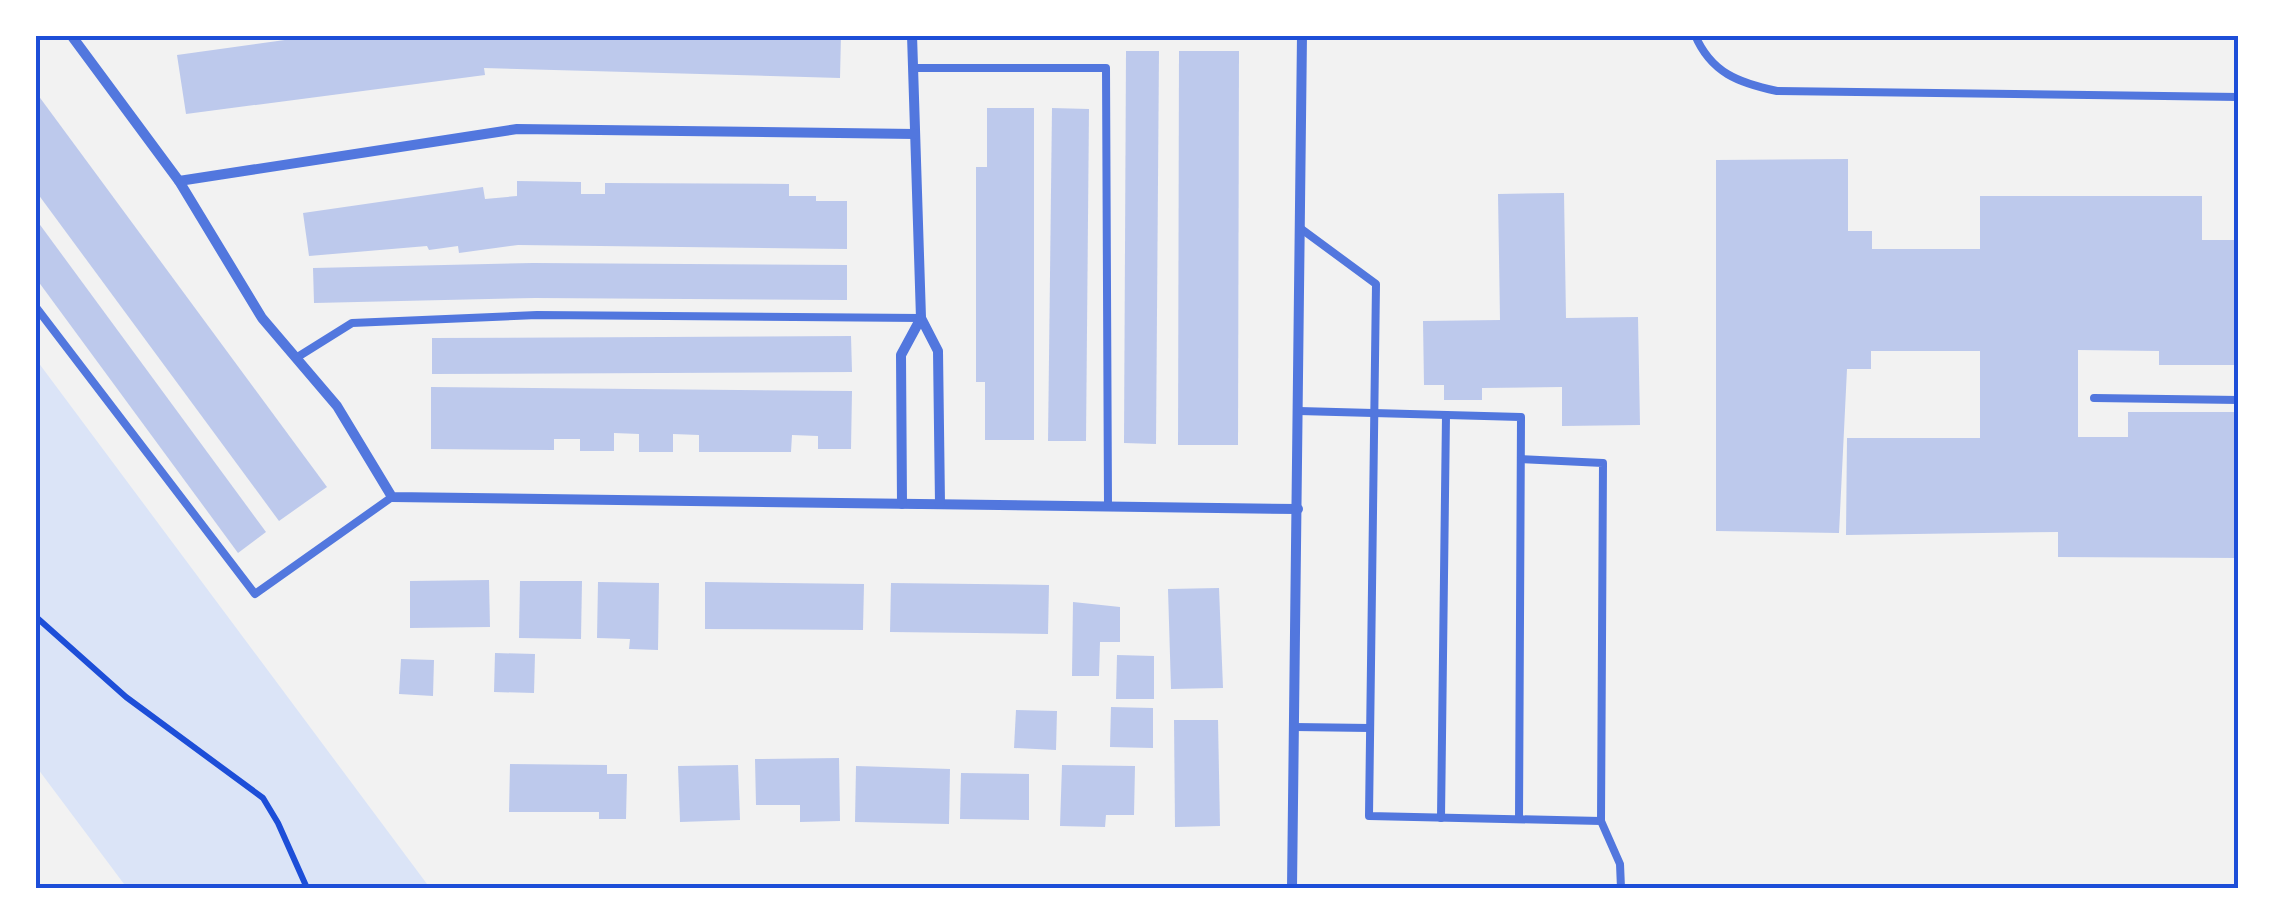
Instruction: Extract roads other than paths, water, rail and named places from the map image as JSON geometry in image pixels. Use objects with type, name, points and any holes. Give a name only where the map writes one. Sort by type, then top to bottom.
[{"type":"street","points":[[71,35],[180,181],[262,318],[337,406],[392,497],[1298,509]]},
{"type":"street","points":[[912,35],[920,318],[938,351],[940,504]]},
{"type":"street","points":[[1292,888],[1302,35]]},
{"type":"street","points":[[180,181],[517,129],[915,134]]},
{"type":"street","points":[[902,504],[900,355],[920,318]]},
{"type":"lane","points":[[1695,35],[1713,66],[1742,84],[1777,92],[2239,96]]},
{"type":"lane","points":[[913,68],[1106,68],[1108,506]]},
{"type":"lane","points":[[1300,228],[1376,284],[1368,816],[1601,821]]},
{"type":"lane","points":[[35,306],[255,594],[392,497]]},
{"type":"lane","points":[[296,358],[352,323],[537,316],[920,318]]},
{"type":"lane","points":[[2094,398],[2239,400]]},
{"type":"lane","points":[[1299,411],[1522,417],[1519,819]]},
{"type":"lane","points":[[1441,818],[1446,414]]},
{"type":"lane","points":[[1521,460],[1603,463],[1601,821],[1620,864],[1621,888]]},
{"type":"lane","points":[[1294,727],[1370,728]]}]
